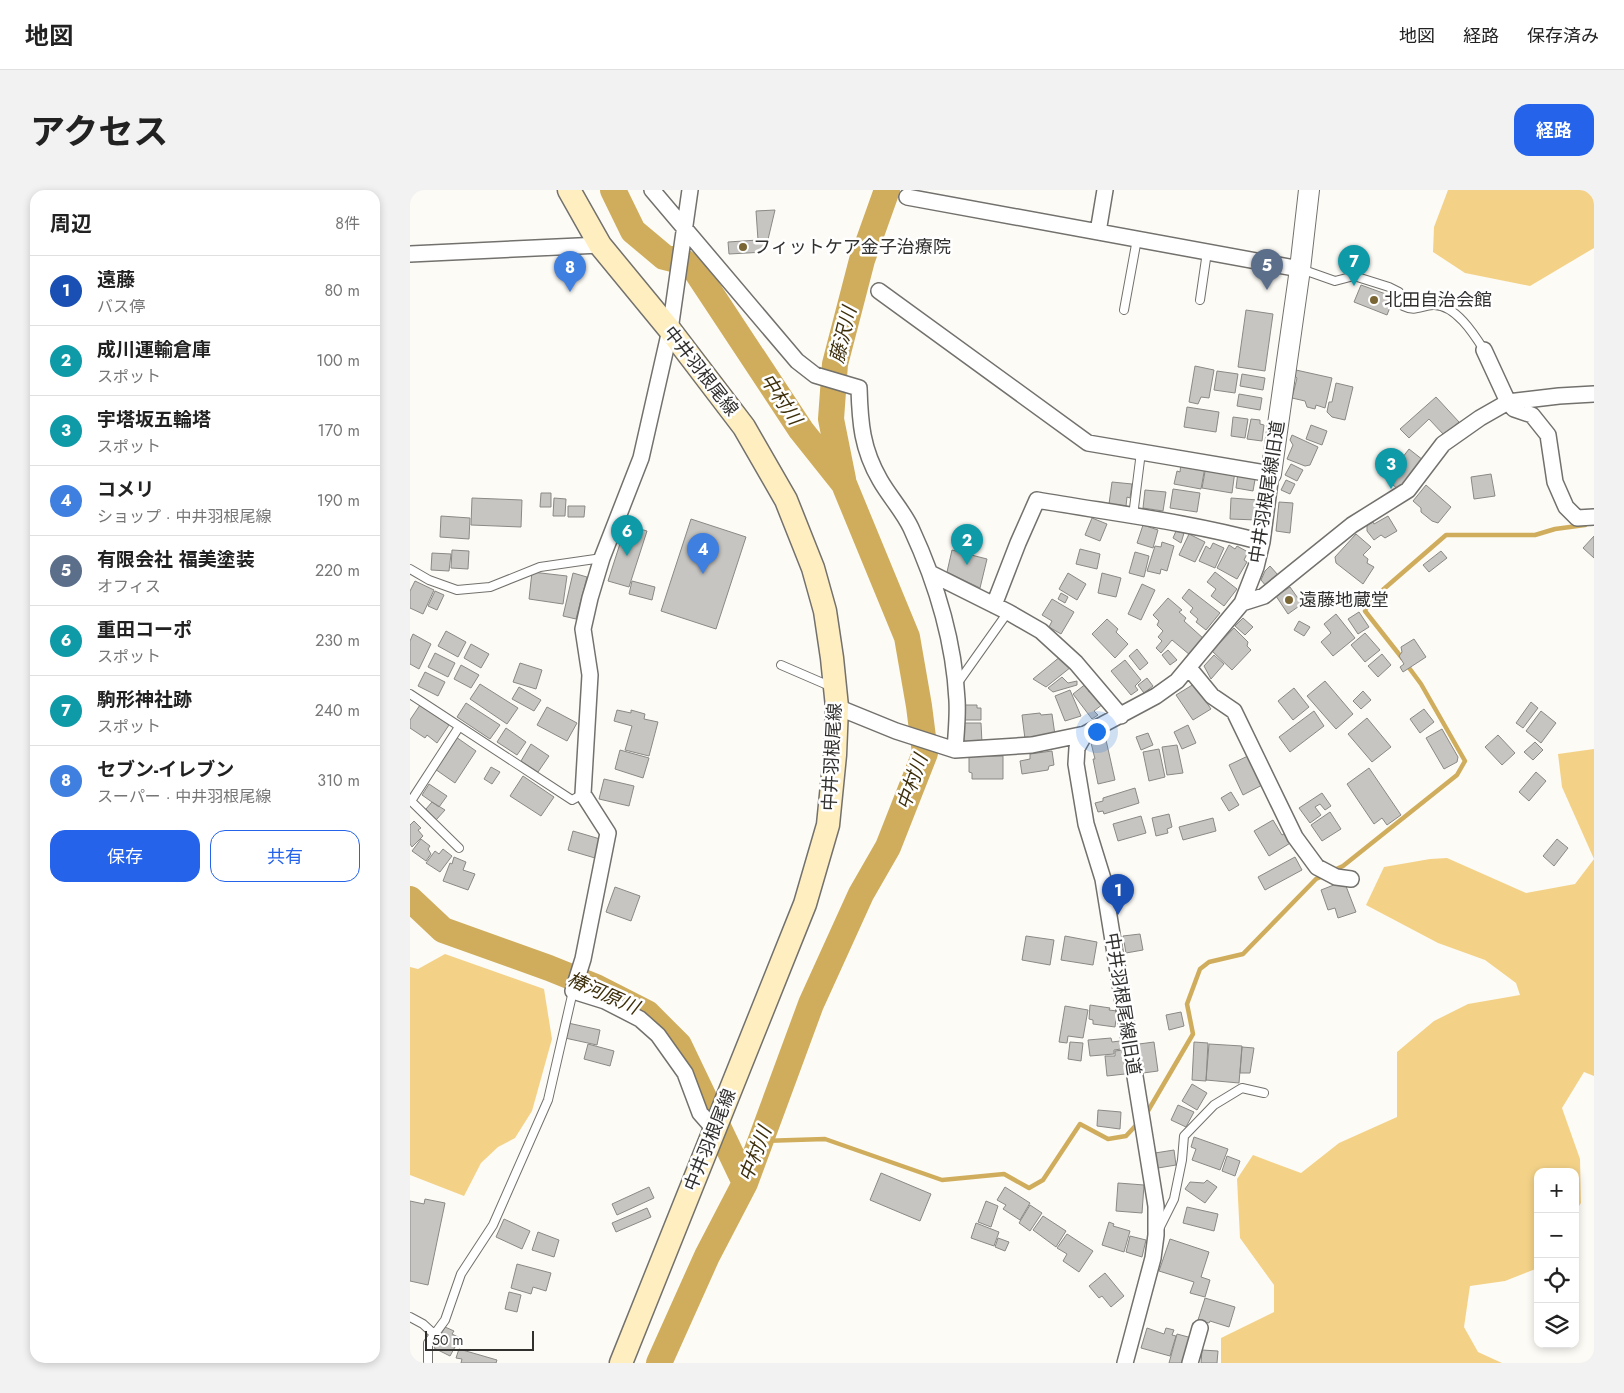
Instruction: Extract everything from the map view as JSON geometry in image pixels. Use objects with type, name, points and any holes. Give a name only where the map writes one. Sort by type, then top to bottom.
[{"type":"main road","name":"中井羽根尾線","points":[[569,190],[600,245],[670,330],[744,427],[786,500],[813,568],[825,611],[836,697],[835,754],[828,825],[805,904],[621,1363]]},
{"type":"street","points":[[652,190],[797,361],[815,375],[859,388],[862,434],[868,457],[880,480],[910,526],[930,573],[943,614],[956,686],[957,702],[950,749]]},
{"type":"street","points":[[690,190],[670,330],[641,458],[602,558],[583,629],[590,675],[583,794],[608,833],[583,959],[574,987],[640,1020],[658,1035],[685,1073],[700,1114],[714,1129]]},
{"type":"street","points":[[1098,232],[1106,190]]},
{"type":"street","name":"中井羽根尾線旧道","points":[[1126,1363],[1151,1267],[1156,1235],[1156,1206],[1103,879],[1086,824],[1076,764],[1077,748],[1085,734],[1156,696],[1177,681],[1242,603],[1256,567],[1262,542],[1300,269],[1309,190]]},
{"type":"street","points":[[907,197],[1300,269]]},
{"type":"street","points":[[410,254],[600,245]]},
{"type":"street","points":[[879,291],[1088,442],[1271,474]]},
{"type":"street","points":[[1484,350],[1508,402],[1514,409],[1532,415],[1548,435],[1555,482],[1566,507],[1577,518],[1594,518]]},
{"type":"street","points":[[1242,603],[1264,596],[1352,525],[1408,490],[1443,444],[1480,418],[1508,402],[1594,394]]},
{"type":"street","points":[[994,605],[1037,500],[1199,527],[1262,542]]},
{"type":"street","points":[[930,573],[1008,612],[1041,631],[1076,663],[1120,716]]},
{"type":"street","points":[[1189,668],[1212,696],[1234,711],[1296,837],[1317,866],[1336,877],[1351,879]]},
{"type":"street","points":[[836,697],[896,730],[950,749],[1032,745],[1085,734]]},
{"type":"street","points":[[1190,1363],[1200,1328]]},
{"type":"lane","points":[[1124,310],[1137,239]]},
{"type":"lane","points":[[1200,300],[1207,252]]},
{"type":"lane","points":[[1300,269],[1335,281],[1354,276],[1389,287],[1399,292],[1403,306],[1410,310],[1434,305],[1445,307],[1468,325],[1484,350]]},
{"type":"lane","points":[[1133,516],[1141,452]]},
{"type":"lane","points":[[410,569],[429,580],[457,590],[490,587],[540,567],[602,558]]},
{"type":"lane","points":[[956,686],[1008,612]]},
{"type":"lane","points":[[781,665],[836,697]]},
{"type":"lane","points":[[410,694],[572,800],[583,794]]},
{"type":"lane","points":[[459,727],[411,801],[459,848]]},
{"type":"lane","points":[[428,1363],[428,1343],[445,1320],[461,1274],[493,1225],[548,1100],[574,987]]},
{"type":"lane","points":[[1156,1235],[1174,1199],[1182,1160],[1184,1136],[1214,1105],[1242,1088],[1264,1093]]},
{"type":"lane","points":[[410,1317],[423,1324],[434,1335]]},
{"type":"shaded area","points":[[1448,190],[1594,190],[1594,248],[1530,286],[1465,273],[1433,252],[1434,227]]},
{"type":"shaded area","points":[[1594,749],[1594,859],[1562,787],[1558,754]]},
{"type":"shaded area","points":[[1447,858],[1526,893],[1575,884],[1594,859],[1594,1076],[1584,1072],[1562,1108],[1580,1159],[1581,1203],[1579,1206],[1579,1168],[1534,1168],[1534,1270],[1505,1281],[1470,1286],[1464,1327],[1478,1352],[1502,1363],[1221,1363],[1221,1338],[1274,1312],[1274,1285],[1240,1238],[1237,1179],[1253,1155],[1301,1173],[1339,1143],[1397,1117],[1397,1052],[1434,1021],[1468,1004],[1520,995],[1516,983],[1485,960],[1438,943],[1366,905],[1384,867]]},
{"type":"shaded area","points":[[445,954],[544,989],[552,1039],[532,1111],[515,1138],[498,1147],[481,1163],[464,1196],[410,1175],[410,967],[418,969]]},
{"type":"building","points":[[775,210],[765,252],[729,254],[728,242],[758,240],[756,211]]},
{"type":"building","name":"北田自治会館","points":[[1361,285],[1394,297],[1387,315],[1354,302]]},
{"type":"building","points":[[1246,310],[1273,314],[1265,371],[1238,367]]},
{"type":"building","points":[[1195,366],[1214,370],[1209,398],[1201,397],[1198,404],[1189,402]]},
{"type":"building","points":[[1296,370],[1332,378],[1325,408],[1316,405],[1315,409],[1307,407],[1305,401],[1292,398],[1297,378],[1295,376]]},
{"type":"building","points":[[1217,371],[1238,374],[1235,393],[1214,390]]},
{"type":"building","points":[[1242,374],[1265,378],[1263,390],[1240,386]]},
{"type":"building","points":[[1336,383],[1353,387],[1345,420],[1332,417],[1327,412],[1329,402],[1332,402]]},
{"type":"building","points":[[1239,394],[1262,398],[1260,410],[1237,406]]},
{"type":"building","points":[[1436,397],[1459,422],[1444,435],[1429,419],[1409,438],[1400,429]]},
{"type":"building","points":[[1187,407],[1219,412],[1216,432],[1184,427]]},
{"type":"building","points":[[1233,417],[1248,419],[1245,438],[1231,436]]},
{"type":"building","points":[[1251,419],[1260,420],[1260,424],[1264,425],[1262,441],[1247,439]]},
{"type":"building","points":[[1311,425],[1327,431],[1322,445],[1306,439]]},
{"type":"building","points":[[1292,435],[1318,447],[1310,465],[1305,466],[1287,459],[1293,445],[1290,440]]},
{"type":"building","points":[[1409,449],[1423,460],[1399,490],[1386,479]]},
{"type":"building","points":[[1181,463],[1205,467],[1201,489],[1174,484],[1177,471],[1180,472]]},
{"type":"building","points":[[1291,464],[1303,470],[1297,481],[1285,475]]},
{"type":"building","points":[[1206,466],[1235,471],[1232,493],[1202,488]]},
{"type":"building","points":[[1238,472],[1256,474],[1253,491],[1236,488]]},
{"type":"building","points":[[1491,474],[1495,496],[1474,499],[1471,477]]},
{"type":"building","points":[[1286,480],[1295,484],[1290,494],[1281,490]]},
{"type":"building","points":[[1112,482],[1132,484],[1130,498],[1127,497],[1126,506],[1109,504]]},
{"type":"building","points":[[1426,485],[1451,507],[1438,523],[1432,521],[1421,512],[1421,508],[1413,501]]},
{"type":"building","points":[[1173,489],[1200,493],[1197,512],[1170,508]]},
{"type":"building","points":[[1145,490],[1166,492],[1163,511],[1143,508]]},
{"type":"building","points":[[541,493],[551,493],[551,507],[540,507]]},
{"type":"building","points":[[472,498],[522,500],[521,527],[471,525]]},
{"type":"building","points":[[554,498],[566,499],[565,516],[553,516]]},
{"type":"building","points":[[1231,498],[1258,500],[1257,520],[1230,519]]},
{"type":"building","points":[[1279,502],[1293,503],[1290,533],[1276,531]]},
{"type":"building","points":[[568,506],[585,506],[584,517],[568,517]]},
{"type":"building","points":[[441,516],[470,518],[469,539],[440,537]]},
{"type":"building","points":[[1388,516],[1397,531],[1385,538],[1381,535],[1374,540],[1367,531],[1367,525],[1373,522],[1374,524]]},
{"type":"building","points":[[1092,518],[1107,524],[1100,541],[1085,535]]},
{"type":"building","points":[[691,519],[746,537],[716,629],[661,611]]},
{"type":"building","points":[[626,525],[647,531],[629,587],[608,581]]},
{"type":"building","points":[[1143,525],[1158,530],[1153,548],[1137,543]]},
{"type":"building","points":[[1176,531],[1184,533],[1181,543],[1173,538]]},
{"type":"building","points":[[1189,534],[1205,542],[1195,562],[1179,555]]},
{"type":"building","points":[[1356,534],[1371,547],[1363,555],[1368,559],[1367,563],[1374,567],[1363,584],[1336,563],[1335,557]]},
{"type":"building","points":[[1594,536],[1594,558],[1583,548]]},
{"type":"building","points":[[1162,542],[1174,546],[1167,571],[1161,569],[1160,574],[1147,571],[1155,546],[1161,547]]},
{"type":"building","points":[[1213,543],[1224,548],[1215,568],[1199,561],[1206,546],[1210,549]]},
{"type":"building","points":[[1229,545],[1235,549],[1237,546],[1248,552],[1244,560],[1247,562],[1237,579],[1217,568]]},
{"type":"building","points":[[1080,549],[1100,554],[1097,569],[1076,564]]},
{"type":"building","points":[[452,550],[469,551],[468,569],[451,568]]},
{"type":"building","points":[[952,550],[987,559],[980,588],[947,572]]},
{"type":"building","points":[[1441,551],[1447,558],[1429,572],[1423,565]]},
{"type":"building","points":[[1135,552],[1149,556],[1144,577],[1129,573]]},
{"type":"building","points":[[432,553],[451,554],[449,571],[431,570]]},
{"type":"building","points":[[1270,566],[1278,575],[1266,586],[1261,580],[1265,571]]},
{"type":"building","points":[[532,572],[567,576],[563,604],[529,599]]},
{"type":"building","points":[[1215,572],[1237,589],[1224,606],[1211,596],[1216,589],[1207,582]]},
{"type":"building","points":[[573,573],[587,577],[576,619],[563,616]]},
{"type":"building","points":[[1068,573],[1086,584],[1077,600],[1059,589]]},
{"type":"building","points":[[1102,573],[1121,578],[1116,597],[1098,593]]},
{"type":"building","points":[[415,581],[434,590],[423,614],[410,608],[410,591]]},
{"type":"building","points":[[632,581],[655,587],[652,600],[629,594]]},
{"type":"building","points":[[1142,584],[1155,590],[1141,620],[1128,614]]},
{"type":"building","name":"遠藤地蔵堂","points":[[1290,587],[1302,604],[1288,614],[1276,596]]},
{"type":"building","points":[[1189,589],[1220,613],[1206,630],[1196,622],[1198,619],[1190,612],[1193,608],[1182,598]]},
{"type":"building","points":[[435,591],[444,595],[437,610],[428,606]]},
{"type":"building","points":[[1061,593],[1068,597],[1065,603],[1058,599]]},
{"type":"building","points":[[1168,598],[1182,610],[1179,612],[1186,618],[1184,621],[1204,639],[1190,655],[1172,640],[1161,653],[1156,648],[1162,641],[1158,637],[1163,631],[1157,625],[1159,621],[1153,615]]},
{"type":"building","points":[[1052,599],[1074,612],[1061,634],[1049,627],[1052,621],[1042,615]]},
{"type":"building","points":[[1359,612],[1369,627],[1358,634],[1348,619]]},
{"type":"building","points":[[1336,614],[1355,638],[1333,656],[1321,642],[1331,633],[1324,624]]},
{"type":"building","points":[[1243,618],[1253,627],[1245,635],[1235,626]]},
{"type":"building","points":[[1107,619],[1118,629],[1116,632],[1128,644],[1115,658],[1092,634]]},
{"type":"building","points":[[1299,621],[1310,627],[1304,636],[1294,630]]},
{"type":"building","points":[[1234,628],[1248,642],[1247,646],[1251,650],[1232,670],[1212,651]]},
{"type":"building","points":[[446,631],[466,642],[458,657],[438,646]]},
{"type":"building","points":[[1365,633],[1380,650],[1365,662],[1351,645]]},
{"type":"building","points":[[413,634],[431,644],[419,669],[410,664],[410,641]]},
{"type":"building","points":[[1414,639],[1426,657],[1403,672],[1400,667],[1404,664],[1399,656],[1402,652],[1401,647]]},
{"type":"building","points":[[471,644],[489,654],[481,668],[464,658]]},
{"type":"building","points":[[1137,649],[1148,663],[1140,670],[1129,656]]},
{"type":"building","points":[[1168,650],[1177,660],[1170,665],[1162,655]]},
{"type":"building","points":[[435,653],[455,663],[448,677],[428,667]]},
{"type":"building","points":[[1382,654],[1391,665],[1378,677],[1368,666]]},
{"type":"building","points":[[1214,655],[1224,664],[1211,679],[1204,666]]},
{"type":"building","points":[[1061,656],[1071,667],[1046,687],[1033,679]]},
{"type":"building","points":[[1125,660],[1141,680],[1135,686],[1138,690],[1131,695],[1111,671]]},
{"type":"building","points":[[520,663],[542,670],[536,689],[513,682]]},
{"type":"building","points":[[461,665],[479,675],[471,688],[454,679]]},
{"type":"building","points":[[425,672],[445,682],[438,696],[418,686]]},
{"type":"building","points":[[1062,677],[1068,683],[1077,681],[1077,685],[1053,692],[1048,688]]},
{"type":"building","points":[[1147,678],[1153,686],[1144,693],[1138,685]]},
{"type":"building","points":[[1325,681],[1353,714],[1336,729],[1307,696]]},
{"type":"building","points":[[1087,683],[1091,689],[1088,691],[1092,690],[1103,704],[1094,711],[1098,715],[1092,719],[1073,694]]},
{"type":"building","points":[[480,684],[518,708],[507,724],[470,699]]},
{"type":"building","points":[[1194,684],[1211,709],[1193,720],[1176,695]]},
{"type":"building","points":[[519,687],[541,700],[534,711],[512,699]]},
{"type":"building","points":[[1294,688],[1309,707],[1293,720],[1278,701]]},
{"type":"building","points":[[1070,690],[1081,716],[1065,721],[1055,696]]},
{"type":"building","points":[[1363,691],[1371,700],[1361,709],[1353,701]]},
{"type":"building","points":[[1531,702],[1538,708],[1523,728],[1516,723]]},
{"type":"building","points":[[466,703],[500,725],[490,739],[457,717]]},
{"type":"building","points":[[420,705],[449,725],[437,743],[427,735],[425,738],[410,728],[410,720]]},
{"type":"building","points":[[962,705],[977,705],[977,708],[981,708],[981,720],[961,720]]},
{"type":"building","points":[[547,707],[577,723],[567,741],[537,725]]},
{"type":"building","points":[[1424,709],[1434,722],[1420,733],[1410,719]]},
{"type":"building","points":[[617,710],[631,713],[631,710],[645,714],[644,719],[658,722],[649,756],[625,750],[632,726],[614,721]]},
{"type":"building","points":[[1314,711],[1324,726],[1290,752],[1279,737]]},
{"type":"building","points":[[1541,711],[1556,723],[1541,743],[1526,731]]},
{"type":"building","points":[[1040,713],[1041,715],[1052,714],[1055,735],[1025,739],[1022,715]]},
{"type":"building","points":[[1367,718],[1391,747],[1372,762],[1348,734]]},
{"type":"building","points":[[959,723],[981,723],[982,743],[959,743]]},
{"type":"building","points":[[1188,725],[1196,743],[1182,749],[1174,732]]},
{"type":"building","points":[[506,728],[526,742],[517,755],[497,742]]},
{"type":"building","points":[[1442,729],[1458,757],[1457,762],[1444,769],[1426,738]]},
{"type":"building","points":[[1148,733],[1153,745],[1141,750],[1136,737]]},
{"type":"building","points":[[1498,735],[1515,753],[1502,765],[1485,747]]},
{"type":"building","points":[[456,737],[476,751],[455,783],[435,769]]},
{"type":"building","points":[[1106,740],[1115,780],[1098,784],[1091,743]]},
{"type":"building","points":[[1535,742],[1543,750],[1533,760],[1524,752]]},
{"type":"building","points":[[531,744],[549,756],[538,772],[521,761]]},
{"type":"building","points":[[1177,745],[1183,773],[1167,775],[1162,747]]},
{"type":"building","points":[[1159,749],[1165,777],[1149,781],[1143,752]]},
{"type":"building","points":[[620,750],[649,758],[643,778],[615,769]]},
{"type":"building","points":[[1052,751],[1054,765],[1049,766],[1048,770],[1022,774],[1020,761],[1030,759],[1030,754]]},
{"type":"building","points":[[1252,754],[1266,783],[1243,795],[1229,765]]},
{"type":"building","points":[[969,756],[1003,756],[1003,779],[972,779],[972,773],[969,772]]},
{"type":"building","points":[[491,767],[500,772],[492,784],[484,779]]},
{"type":"building","points":[[1369,768],[1401,815],[1387,825],[1382,818],[1374,824],[1347,784]]},
{"type":"building","points":[[1536,772],[1546,781],[1529,801],[1519,792]]},
{"type":"building","points":[[523,776],[554,797],[541,816],[510,796]]},
{"type":"building","points":[[604,779],[634,786],[629,806],[599,799]]},
{"type":"building","points":[[429,784],[447,796],[439,807],[422,795]]},
{"type":"building","points":[[1135,788],[1139,803],[1104,814],[1103,811],[1098,812],[1095,803],[1103,801],[1103,798]]},
{"type":"building","points":[[1231,792],[1239,805],[1229,811],[1221,798]]},
{"type":"building","points":[[1322,793],[1331,806],[1325,810],[1320,804],[1315,807],[1321,815],[1310,823],[1299,808]]},
{"type":"building","points":[[432,802],[445,810],[436,820],[426,809]]},
{"type":"building","points":[[1330,812],[1341,829],[1322,841],[1311,825]]},
{"type":"building","points":[[1169,814],[1172,827],[1167,829],[1168,833],[1156,836],[1152,818]]},
{"type":"building","points":[[1141,816],[1146,833],[1118,841],[1113,824]]},
{"type":"building","points":[[1213,818],[1216,831],[1183,840],[1179,827]]},
{"type":"building","points":[[1273,820],[1282,835],[1287,832],[1292,842],[1269,856],[1254,831]]},
{"type":"building","points":[[414,821],[421,828],[418,830],[423,836],[412,847],[410,844],[410,825]]},
{"type":"building","points":[[573,831],[600,839],[595,858],[568,850]]},
{"type":"building","points":[[421,839],[430,846],[428,849],[431,854],[426,861],[412,851]]},
{"type":"building","points":[[1557,839],[1568,848],[1554,866],[1543,856]]},
{"type":"building","points":[[443,849],[452,856],[440,872],[426,863],[435,851],[439,854]]},
{"type":"building","points":[[454,857],[466,862],[463,870],[475,874],[468,890],[443,881]]},
{"type":"building","points":[[1295,857],[1302,870],[1265,890],[1258,877]]},
{"type":"building","points":[[1344,881],[1356,912],[1338,918],[1335,908],[1328,910],[1321,890]]},
{"type":"building","points":[[615,887],[640,896],[631,921],[606,912]]},
{"type":"building","points":[[1140,934],[1143,950],[1126,953],[1123,936]]},
{"type":"building","points":[[1026,936],[1054,940],[1050,965],[1022,960]]},
{"type":"building","points":[[1065,936],[1097,942],[1093,965],[1061,960]]},
{"type":"building","points":[[1090,1005],[1117,1011],[1115,1027],[1093,1024],[1093,1020],[1089,1019]]},
{"type":"building","points":[[1065,1006],[1088,1010],[1083,1038],[1068,1036],[1067,1043],[1059,1042]]},
{"type":"building","points":[[1181,1012],[1184,1026],[1169,1030],[1166,1015]]},
{"type":"building","points":[[568,1023],[600,1030],[597,1045],[565,1038]]},
{"type":"building","points":[[1111,1038],[1112,1042],[1120,1041],[1121,1049],[1114,1050],[1114,1054],[1090,1056],[1088,1040]]},
{"type":"building","points":[[1070,1042],[1083,1043],[1081,1061],[1068,1059]]},
{"type":"building","points":[[1154,1042],[1158,1071],[1143,1073],[1139,1044]]},
{"type":"building","points":[[1194,1042],[1208,1043],[1206,1081],[1192,1080]]},
{"type":"building","points":[[588,1044],[614,1051],[610,1066],[584,1059]]},
{"type":"building","points":[[1209,1044],[1242,1046],[1239,1083],[1206,1080]]},
{"type":"building","points":[[1242,1047],[1254,1048],[1250,1073],[1240,1073]]},
{"type":"building","points":[[1123,1050],[1125,1074],[1107,1076],[1105,1056],[1115,1056],[1115,1051]]},
{"type":"building","points":[[1192,1084],[1207,1093],[1197,1110],[1182,1101]]},
{"type":"building","points":[[1178,1105],[1194,1112],[1186,1127],[1171,1120]]},
{"type":"building","points":[[1098,1110],[1121,1112],[1120,1129],[1097,1126]]},
{"type":"building","points":[[1194,1137],[1228,1149],[1220,1170],[1192,1160],[1196,1149],[1191,1147]]},
{"type":"building","points":[[1174,1150],[1176,1165],[1158,1168],[1155,1153]]},
{"type":"building","points":[[1227,1156],[1240,1161],[1235,1176],[1222,1171]]},
{"type":"building","points":[[881,1173],[931,1194],[920,1221],[870,1200]]},
{"type":"building","points":[[1207,1180],[1217,1187],[1205,1203],[1185,1189],[1190,1182],[1204,1183]]},
{"type":"building","points":[[1118,1183],[1144,1185],[1142,1213],[1116,1211]]},
{"type":"building","points":[[649,1187],[654,1198],[617,1215],[612,1204]]},
{"type":"building","points":[[1005,1187],[1030,1203],[1020,1220],[1003,1209],[1006,1205],[997,1200]]},
{"type":"building","points":[[425,1199],[445,1203],[428,1285],[410,1281],[410,1201],[424,1204]]},
{"type":"building","points":[[986,1201],[998,1206],[991,1227],[978,1222]]},
{"type":"building","points":[[1030,1205],[1042,1213],[1030,1231],[1019,1223]]},
{"type":"building","points":[[1187,1207],[1218,1214],[1214,1231],[1183,1223]]},
{"type":"building","points":[[647,1208],[651,1217],[616,1232],[612,1223]]},
{"type":"building","points":[[1043,1216],[1066,1231],[1056,1247],[1033,1230]]},
{"type":"building","points":[[504,1219],[530,1231],[522,1249],[496,1237]]},
{"type":"building","points":[[1109,1222],[1114,1224],[1113,1226],[1130,1231],[1124,1252],[1102,1245]]},
{"type":"building","points":[[976,1223],[999,1232],[994,1246],[971,1238]]},
{"type":"building","points":[[538,1232],[559,1240],[554,1257],[532,1250]]},
{"type":"building","points":[[1067,1234],[1093,1251],[1079,1272],[1063,1261],[1067,1254],[1057,1248]]},
{"type":"building","points":[[1130,1236],[1146,1240],[1142,1257],[1126,1252]]},
{"type":"building","points":[[998,1238],[1009,1242],[1005,1251],[995,1247]]},
{"type":"building","points":[[1170,1239],[1209,1252],[1201,1277],[1210,1280],[1205,1297],[1190,1293],[1194,1282],[1159,1271]]},
{"type":"building","points":[[517,1264],[551,1273],[546,1291],[533,1287],[531,1294],[511,1288]]},
{"type":"building","points":[[1105,1273],[1124,1296],[1111,1307],[1102,1296],[1099,1298],[1089,1286]]},
{"type":"building","points":[[509,1292],[521,1295],[517,1312],[505,1309]]},
{"type":"building","points":[[1205,1298],[1235,1307],[1229,1327],[1210,1321],[1209,1323],[1198,1320]]},
{"type":"building","points":[[445,1327],[454,1331],[452,1334],[460,1338],[450,1356],[434,1348]]},
{"type":"building","points":[[1147,1328],[1164,1334],[1166,1328],[1174,1330],[1172,1335],[1176,1336],[1170,1356],[1141,1348]]},
{"type":"building","points":[[1177,1334],[1192,1338],[1185,1363],[1169,1363]]},
{"type":"building","points":[[459,1349],[497,1360],[496,1363],[461,1363],[462,1359],[456,1358]]},
{"type":"building","points":[[1202,1350],[1218,1351],[1217,1363],[1201,1363]]},
{"type":"waterway","name":"中村川","points":[[613,190],[633,231],[664,257],[684,262],[696,271],[801,430],[844,484],[907,637],[925,753],[888,847],[861,894],[811,1004],[745,1183],[707,1256],[659,1363]]},
{"type":"waterway","name":"藤沢川","points":[[843,479],[831,419],[835,364],[862,260],[887,190]]},
{"type":"waterway","points":[[1402,658],[1365,611],[1370,601],[1446,535],[1535,535],[1555,529],[1585,525]]},
{"type":"waterway","points":[[1332,871],[1343,866],[1457,775],[1465,761],[1421,684],[1407,665]]},
{"type":"waterway","points":[[1145,1116],[1193,1034],[1187,1004],[1200,969],[1209,962],[1243,954],[1316,879],[1325,875]]},
{"type":"waterway","name":"椿河原川","points":[[410,899],[443,930],[596,987],[647,1013],[679,1045],[745,1183]]},
{"type":"waterway","points":[[760,1141],[825,1139],[942,1180],[1004,1174],[1029,1188],[1043,1180],[1080,1124],[1108,1139],[1126,1136],[1139,1122]]},
{"type":"place","name":"フィットケア金子治療院","points":[[743,247]]},
{"type":"place","name":"駒形神社跡","points":[[1354,286]]},
{"type":"place","name":"有限会社 福美塗装","points":[[1267,290]]},
{"type":"place","name":"セブン-イレブン","points":[[570,292]]},
{"type":"place","name":"北田自治会館","points":[[1374,300]]},
{"type":"place","name":"宇塔坂五輪塔","points":[[1391,489]]},
{"type":"place","name":"重田コーポ","points":[[627,556]]},
{"type":"place","name":"成川運輸倉庫","points":[[967,565]]},
{"type":"place","name":"コメリ","points":[[703,574]]},
{"type":"place","name":"遠藤地蔵堂","points":[[1289,600]]},
{"type":"place","name":"遠藤","points":[[1118,915]]}]
